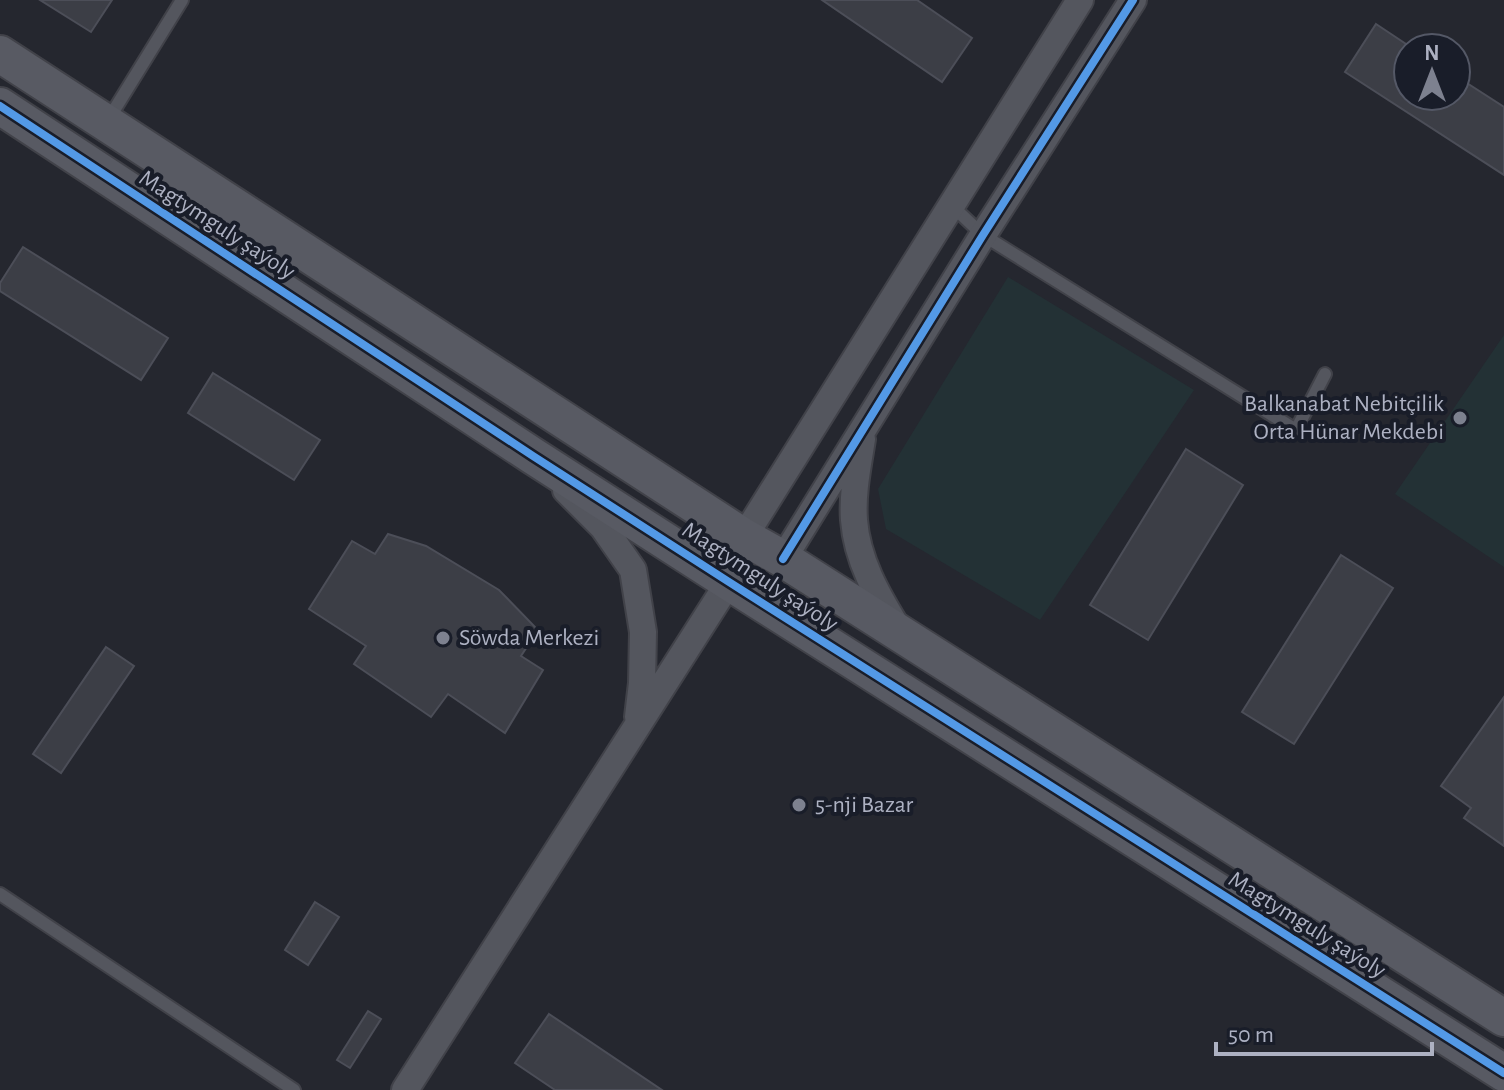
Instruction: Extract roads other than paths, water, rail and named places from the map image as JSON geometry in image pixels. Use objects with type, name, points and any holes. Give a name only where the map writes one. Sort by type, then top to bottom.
[{"type":"street","points":[[744,537],[1080,0]]},
{"type":"street","points":[[783,559],[983,235],[1133,0]]},
{"type":"street","name":"Magtymguly şaýoly","points":[[0,54],[744,537],[1504,1018]]},
{"type":"street","name":"Magtymguly şaýoly","points":[[0,106],[533,456],[1504,1073]]},
{"type":"street","points":[[864,428],[856,478],[854,519],[861,558],[880,599],[902,635]]},
{"type":"street","points":[[533,456],[603,527],[633,570],[643,632],[637,726]]},
{"type":"street","points":[[405,1090],[729,582]]},
{"type":"lane","points":[[106,123],[182,0]]},
{"type":"lane","points":[[950,204],[983,235],[1296,430],[1325,374]]},
{"type":"lane","points":[[0,894],[294,1090]]},
{"type":"place","name":"Balkanabat Nebitçilik Orta Hünar Mekdebi","points":[[1460,418]]},
{"type":"place","name":"Söwda Merkezi","points":[[443,638]]},
{"type":"place","name":"5-nji Bazar","points":[[799,805]]}]
